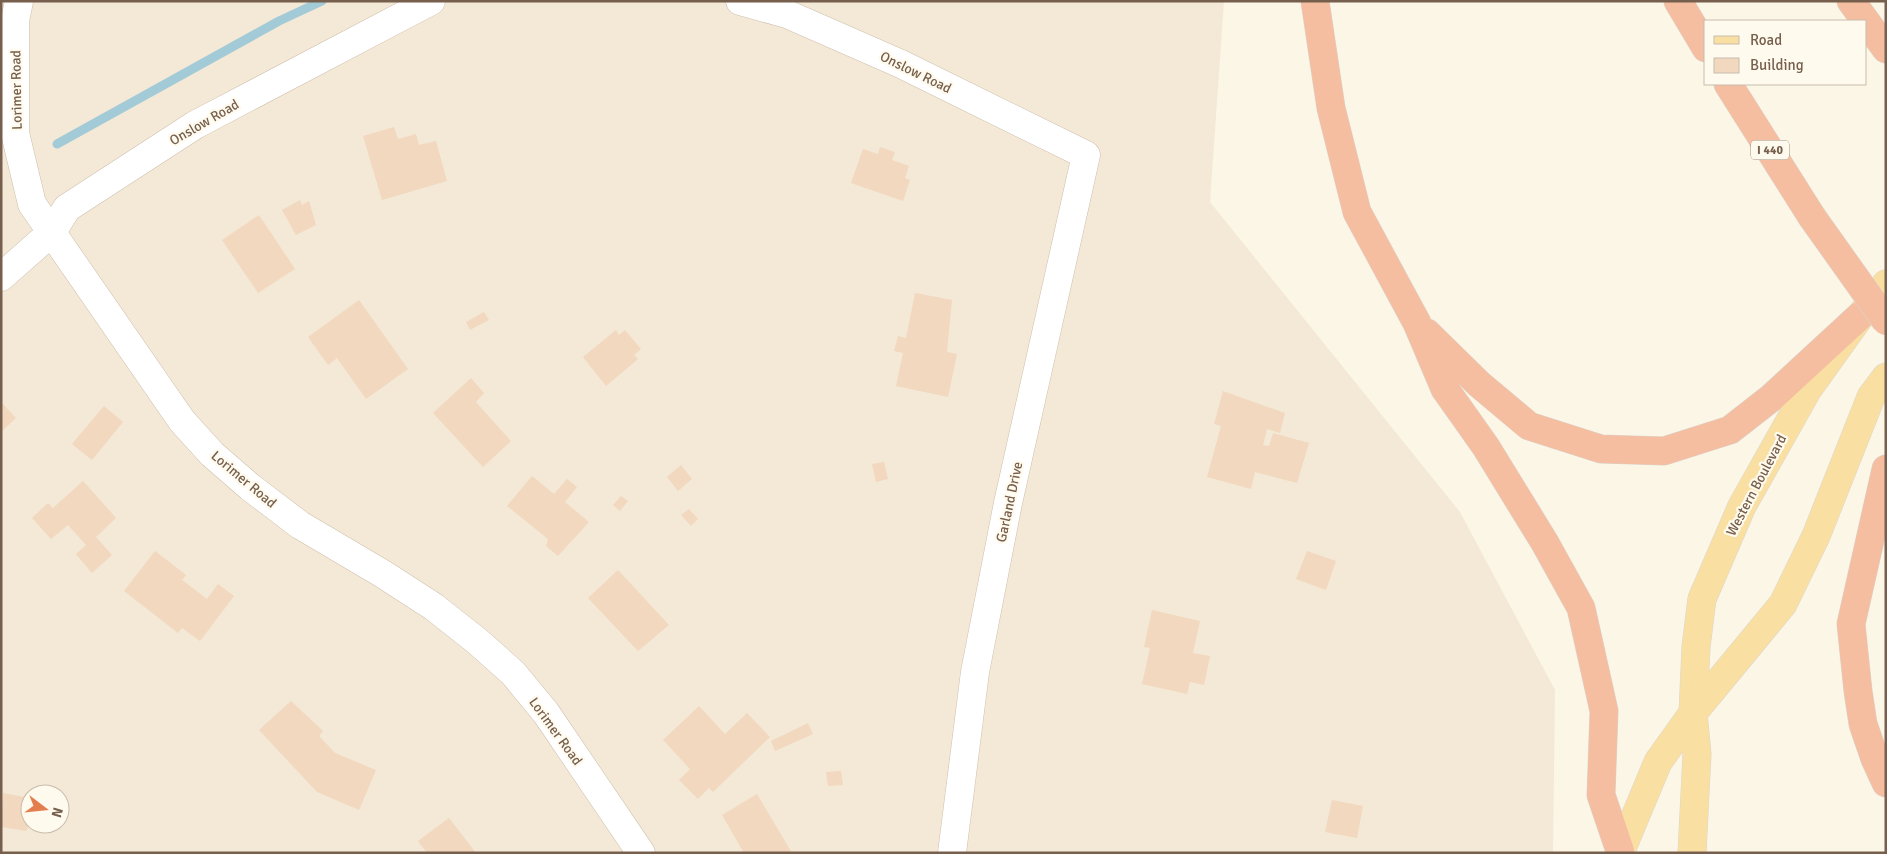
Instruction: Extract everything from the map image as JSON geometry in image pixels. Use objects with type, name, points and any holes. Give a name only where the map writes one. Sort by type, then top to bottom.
[{"type":"highway","points":[[1315,1],[1331,108],[1357,212],[1417,323],[1445,389],[1486,447],[1545,543],[1582,608],[1604,711],[1601,795],[1620,852]]},
{"type":"highway","points":[[1678,1],[1704,45]]},
{"type":"highway","points":[[1851,1],[1865,20]]},
{"type":"highway","points":[[1867,23],[1886,49]]},
{"type":"highway","name":"I 440","points":[[1729,85],[1873,318]]},
{"type":"highway","points":[[1417,323],[1479,384],[1529,426],[1601,450],[1664,451],[1730,430],[1873,318]]},
{"type":"highway","points":[[1886,469],[1851,624],[1863,724],[1875,759],[1886,783]]},
{"type":"main road","name":"Western Boulevard","points":[[1692,853],[1697,754],[1693,713],[1696,647],[1702,600],[1742,506],[1808,389],[1873,318],[1886,284]]},
{"type":"main road","points":[[1620,852],[1658,762],[1693,713],[1782,604],[1816,536],[1871,398],[1886,377]]},
{"type":"street","name":"Onslow Road","points":[[1,277],[52,232],[66,208],[195,125],[431,1]]},
{"type":"street","name":"Onslow Road","points":[[740,1],[787,14],[901,64],[1086,156]]},
{"type":"street","name":"Lorimer Road","points":[[12,13],[15,133],[32,204],[182,421],[212,454],[250,487],[300,525],[383,574],[434,607],[513,673],[546,713],[641,853]]},
{"type":"street","name":"Garland Drive","points":[[952,853],[975,672],[1008,504],[1086,156]]},
{"type":"shaded area","points":[[1,1],[1224,1],[1210,202],[1460,512],[1555,690],[1553,853],[1,853]]},
{"type":"building","points":[[394,127],[398,139],[416,134],[419,145],[436,141],[447,181],[382,200],[363,136]]},
{"type":"building","points":[[880,147],[895,152],[892,160],[909,166],[905,178],[910,180],[903,201],[851,183],[863,149],[878,154]]},
{"type":"building","points":[[300,200],[302,205],[309,201],[316,225],[296,235],[282,210]]},
{"type":"building","points":[[259,215],[295,269],[258,293],[222,240]]},
{"type":"building","points":[[915,293],[952,300],[947,352],[957,354],[948,397],[896,386],[903,353],[894,351],[898,336],[906,338]]},
{"type":"building","points":[[359,300],[408,369],[366,399],[337,358],[328,365],[308,337]]},
{"type":"building","points":[[484,312],[489,320],[470,330],[466,322]]},
{"type":"building","points":[[616,330],[619,335],[625,330],[641,349],[634,355],[638,359],[606,386],[583,357]]},
{"type":"building","points":[[471,378],[484,393],[476,402],[511,441],[483,467],[433,413]]},
{"type":"building","points":[[1223,391],[1285,413],[1280,433],[1267,429],[1263,445],[1269,446],[1273,433],[1309,443],[1297,483],[1255,472],[1251,489],[1207,477],[1221,426],[1214,424]]},
{"type":"building","points":[[1,402],[16,418],[1,432]]},
{"type":"building","points":[[104,406],[123,422],[92,460],[72,444]]},
{"type":"building","points":[[884,462],[888,479],[876,482],[872,464]]},
{"type":"building","points":[[681,465],[692,479],[678,491],[667,477]]},
{"type":"building","points":[[532,476],[554,494],[567,479],[577,487],[565,502],[589,522],[558,556],[546,546],[548,539],[507,506]]},
{"type":"building","points":[[83,481],[116,518],[96,537],[112,555],[92,573],[76,554],[86,545],[68,525],[51,539],[32,518],[48,503],[53,508]]},
{"type":"building","points":[[621,496],[628,501],[620,511],[613,505]]},
{"type":"building","points":[[689,509],[698,519],[691,526],[681,515]]},
{"type":"building","points":[[155,551],[186,575],[182,580],[207,599],[218,584],[234,596],[200,641],[182,628],[178,633],[124,591]]},
{"type":"building","points":[[1307,551],[1336,561],[1326,590],[1296,579]]},
{"type":"building","points":[[618,570],[669,625],[638,651],[588,598]]},
{"type":"building","points":[[1152,610],[1200,621],[1193,653],[1210,656],[1204,685],[1190,682],[1187,694],[1142,684],[1150,648],[1144,647]]},
{"type":"building","points":[[291,701],[323,731],[319,736],[335,753],[376,770],[359,810],[317,792],[259,730]]},
{"type":"building","points":[[699,706],[725,734],[747,713],[770,737],[713,792],[709,788],[698,799],[679,780],[690,769],[663,740]]},
{"type":"building","points":[[808,723],[813,734],[775,751],[771,741]]},
{"type":"building","points":[[841,771],[843,785],[828,786],[826,772]]},
{"type":"building","points":[[3,793],[20,796],[20,830],[1,827]]},
{"type":"building","points":[[757,794],[792,853],[744,853],[722,815]]},
{"type":"building","points":[[1332,800],[1363,806],[1357,838],[1325,832]]},
{"type":"building","points":[[449,818],[476,853],[427,853],[418,841]]},
{"type":"waterway","points":[[57,144],[279,21],[322,1]]}]
